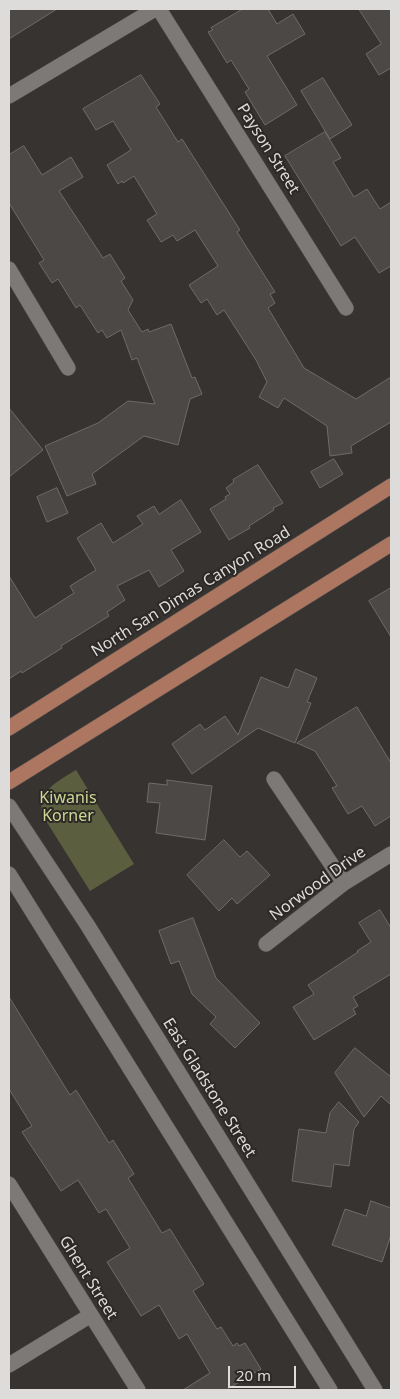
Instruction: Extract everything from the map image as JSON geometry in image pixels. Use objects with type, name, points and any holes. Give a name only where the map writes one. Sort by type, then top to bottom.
[{"type":"main road","name":"North San Dimas Canyon Road","points":[[9,728],[391,486]]},
{"type":"main road","points":[[9,782],[391,544]]},
{"type":"street","points":[[9,96],[155,9]]},
{"type":"street","name":"Payson Street","points":[[159,9],[346,308]]},
{"type":"street","points":[[9,269],[68,368]]},
{"type":"street","points":[[274,779],[344,883]]},
{"type":"street","name":"East Gladstone Street","points":[[9,806],[88,926],[375,1390]]},
{"type":"street","name":"Norwood Drive","points":[[266,944],[344,883],[391,854]]},
{"type":"street","points":[[9,874],[330,1390]]},
{"type":"street","name":"Ghent Street","points":[[9,1184],[138,1390]]},
{"type":"street","points":[[9,1365],[91,1315]]},
{"type":"green space","name":"Kiwanis Korner","points":[[76,770],[134,864],[90,891],[43,816],[41,808],[42,800],[50,788]]},
{"type":"building","points":[[9,9],[57,9],[9,39]]},
{"type":"building","points":[[243,9],[268,9],[277,24],[293,14],[305,34],[267,56],[297,105],[265,125],[245,92],[249,89],[231,60],[227,63],[208,32],[213,30],[211,28]]},
{"type":"building","points":[[359,9],[391,9],[391,68],[379,75],[366,54],[381,44]]},
{"type":"building","points":[[141,75],[160,104],[156,107],[178,142],[182,139],[240,230],[237,232],[275,292],[270,294],[275,303],[268,308],[304,368],[356,399],[391,377],[391,422],[351,446],[352,453],[330,456],[327,426],[284,398],[278,408],[259,397],[267,382],[256,360],[224,310],[217,315],[207,299],[201,303],[189,285],[218,266],[195,230],[177,241],[173,235],[161,242],[147,220],[157,214],[134,176],[118,184],[107,165],[131,150],[113,121],[96,130],[83,109]]},
{"type":"building","points":[[323,78],[352,125],[330,139],[301,91]]},
{"type":"building","points":[[325,132],[341,158],[333,162],[354,197],[367,189],[380,209],[391,202],[391,266],[379,273],[355,237],[341,246],[285,156]]},
{"type":"building","points":[[24,146],[42,175],[71,157],[83,177],[59,191],[103,258],[110,254],[125,278],[121,281],[133,300],[128,310],[142,332],[148,329],[149,332],[171,324],[192,378],[195,377],[202,394],[190,399],[178,445],[144,436],[92,474],[96,484],[67,496],[45,446],[98,423],[128,401],[155,404],[137,358],[132,360],[121,330],[107,338],[102,330],[98,333],[80,305],[76,308],[58,279],[52,283],[39,263],[44,260],[9,203],[9,155]]},
{"type":"building","points":[[9,408],[43,450],[9,477]]},
{"type":"building","points":[[334,459],[343,474],[320,488],[311,472]]},
{"type":"building","points":[[258,465],[283,503],[249,526],[250,528],[229,540],[210,509],[226,499],[225,497],[230,494],[226,488],[234,482],[233,480]]},
{"type":"building","points":[[57,488],[68,513],[47,522],[37,497]]},
{"type":"building","points":[[181,500],[201,532],[171,550],[184,571],[159,587],[149,570],[117,586],[125,600],[107,612],[109,616],[61,646],[62,648],[9,679],[9,576],[35,618],[74,593],[70,586],[96,570],[77,538],[101,523],[113,543],[143,524],[137,516],[154,506],[159,514]]},
{"type":"building","points":[[391,588],[391,637],[369,601]]},
{"type":"building","points":[[296,669],[317,678],[307,702],[311,703],[295,743],[258,728],[192,774],[172,744],[200,724],[205,730],[225,716],[238,735],[261,677],[288,688]]},
{"type":"building","points":[[357,707],[391,763],[391,816],[375,826],[362,806],[348,814],[332,788],[337,786],[315,751],[297,743]]},
{"type":"building","points":[[167,780],[212,786],[205,840],[156,833],[160,803],[147,802],[149,783],[167,785]]},
{"type":"building","points":[[224,840],[240,857],[247,851],[270,875],[237,904],[232,898],[219,911],[187,875]]},
{"type":"building","points":[[380,910],[391,928],[391,974],[353,997],[358,1006],[353,1009],[356,1014],[314,1040],[293,1007],[314,994],[308,985],[371,942],[359,923]]},
{"type":"building","points":[[193,918],[216,978],[260,1023],[235,1048],[210,1024],[216,1017],[192,994],[179,961],[171,964],[159,931]]},
{"type":"building","points":[[9,997],[70,1095],[76,1090],[109,1143],[113,1140],[134,1174],[128,1178],[162,1233],[170,1229],[204,1284],[193,1291],[217,1329],[221,1327],[233,1346],[237,1343],[239,1346],[245,1343],[261,1369],[226,1390],[183,1390],[210,1373],[187,1334],[179,1339],[159,1305],[141,1316],[107,1262],[130,1248],[106,1209],[99,1213],[78,1180],[61,1191],[22,1132],[32,1126],[9,1089]]},
{"type":"building","points":[[355,1048],[391,1077],[391,1105],[381,1096],[364,1117],[335,1073]]},
{"type":"building","points":[[339,1102],[359,1122],[354,1129],[349,1166],[334,1164],[331,1187],[292,1181],[299,1129],[326,1133],[330,1113]]},
{"type":"building","points":[[371,1201],[391,1208],[391,1235],[382,1262],[332,1245],[345,1209],[366,1216]]}]
